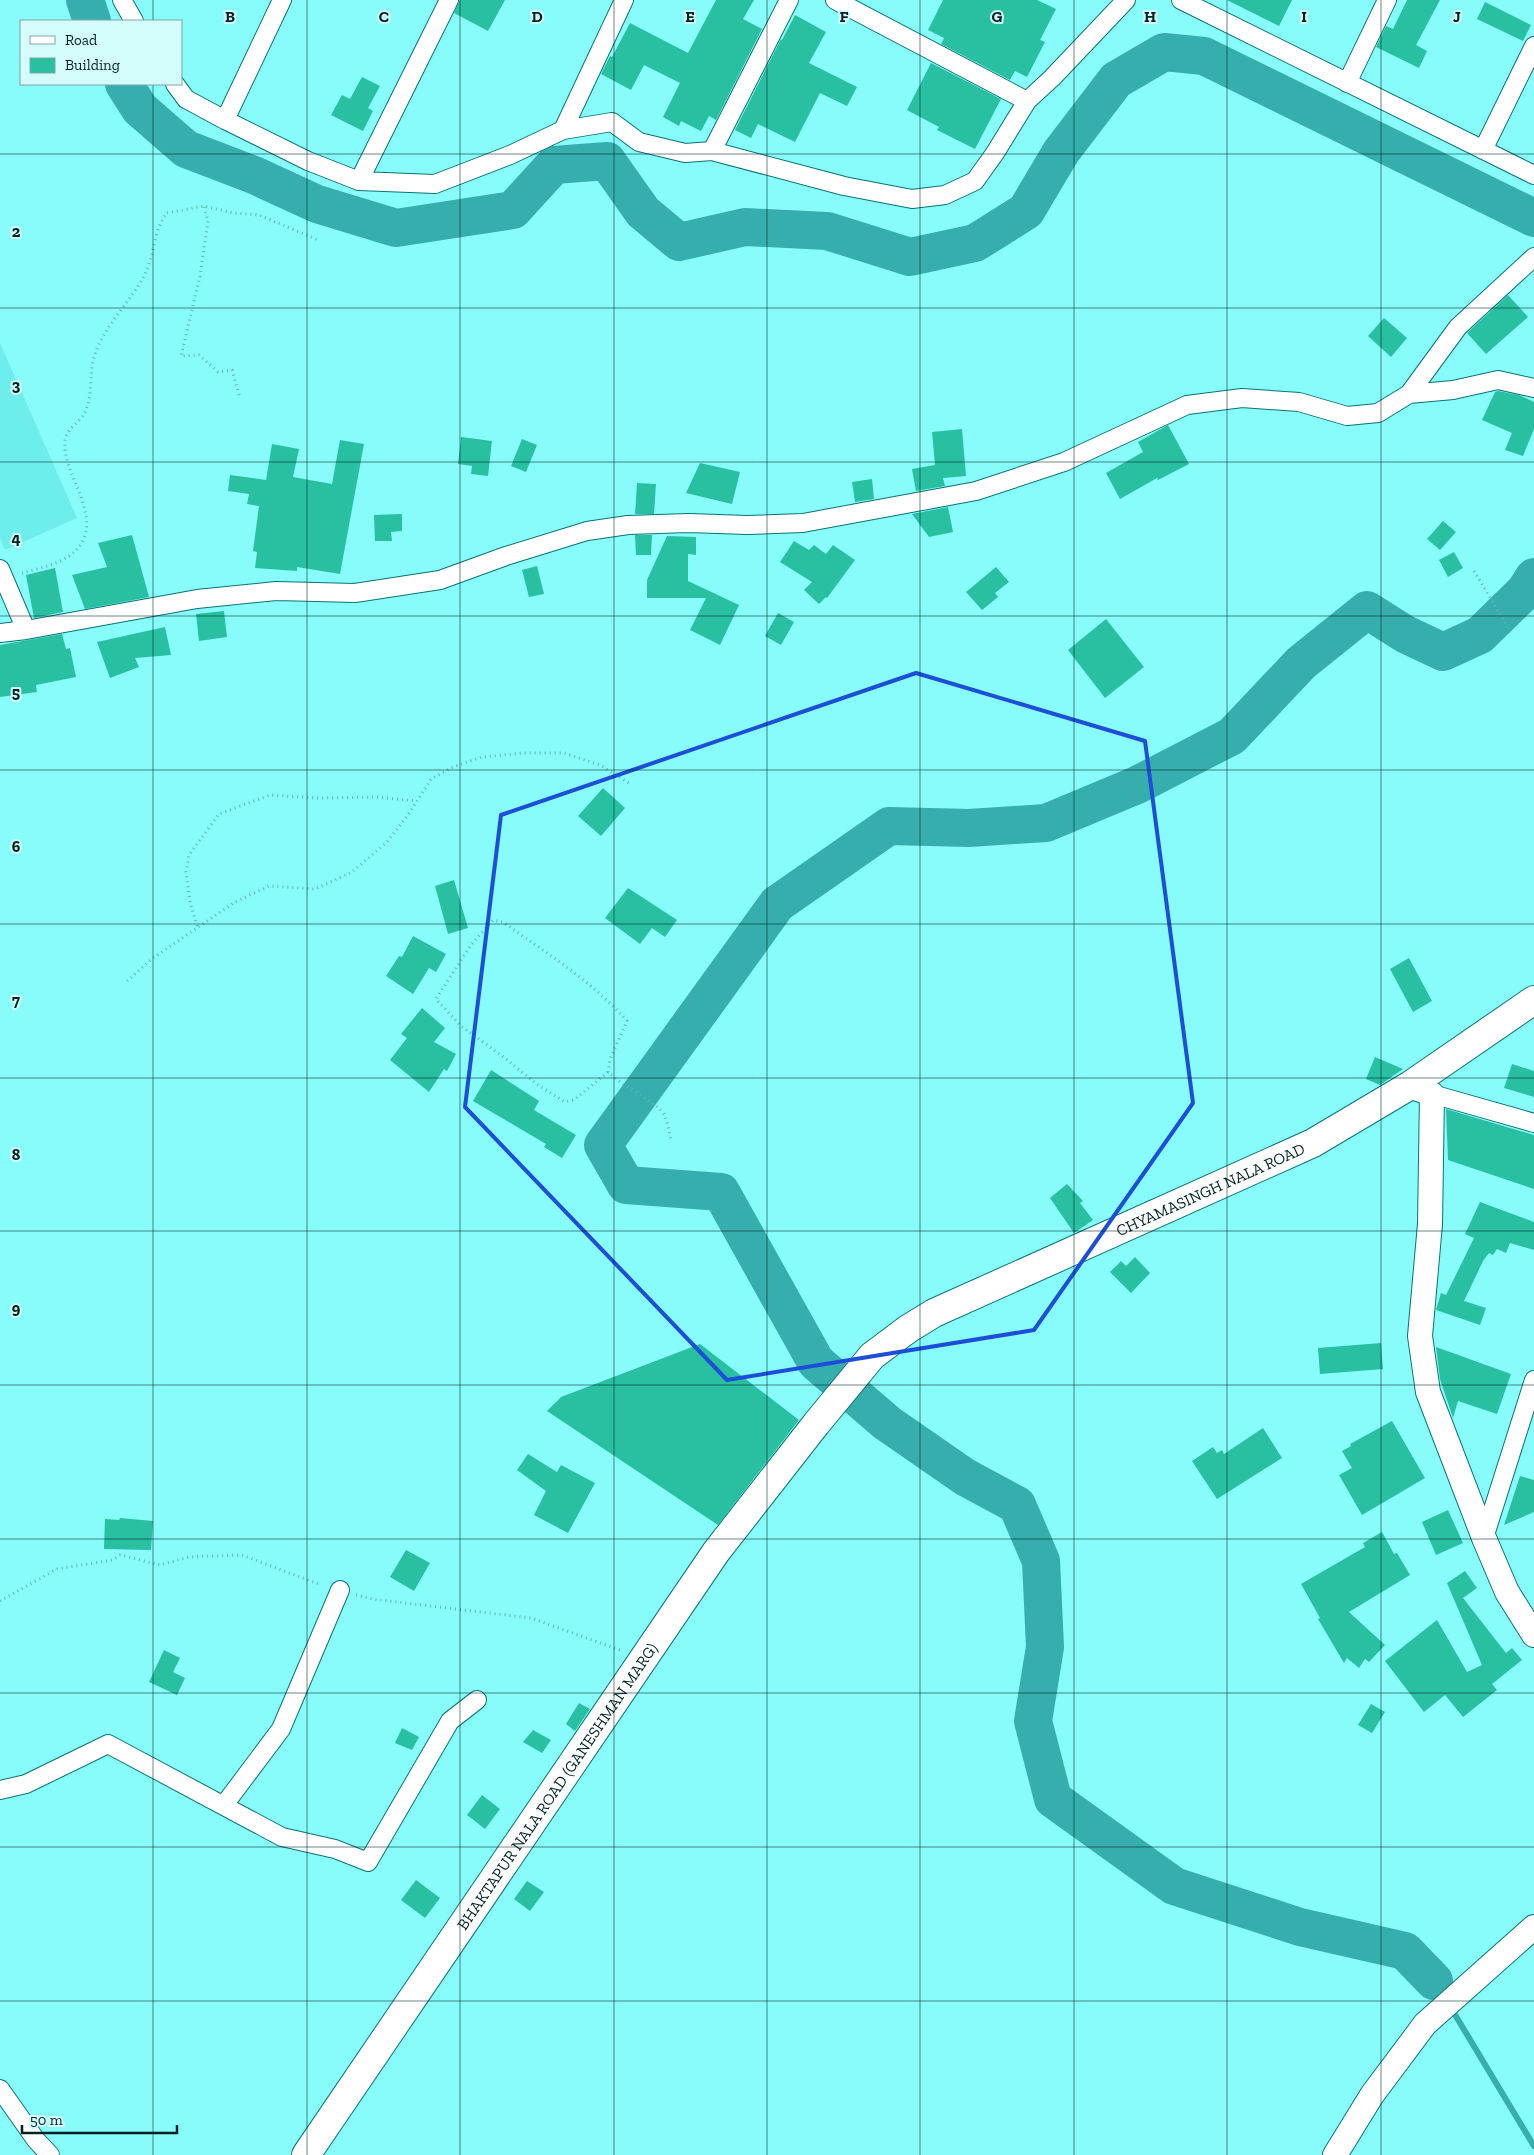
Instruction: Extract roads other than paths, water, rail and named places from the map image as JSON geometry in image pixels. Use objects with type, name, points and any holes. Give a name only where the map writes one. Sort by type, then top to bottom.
[{"type":"main road","name":"CHYAMASINGH NALA ROAD","points":[[816,1424],[872,1356],[908,1329],[934,1313],[1313,1143],[1420,1090],[1534,1000]]},
{"type":"main road","points":[[1420,1090],[1430,1224],[1420,1336],[1428,1392],[1484,1538],[1507,1592],[1534,1635]]},
{"type":"main road","name":"BHAKTAPUR NALA ROAD (GANESHMAN MARG)","points":[[306,2155],[716,1552],[816,1424]]},
{"type":"main road","points":[[1335,2155],[1372,2095],[1425,2024],[1534,1927]]},
{"type":"street","points":[[122,0],[133,20]]},
{"type":"street","points":[[225,120],[282,0]]},
{"type":"street","points":[[359,181],[448,0]]},
{"type":"street","points":[[563,130],[624,0]]},
{"type":"street","points":[[712,151],[789,0]]},
{"type":"street","points":[[835,0],[1027,101]]},
{"type":"street","points":[[176,85],[186,99],[225,120],[308,161],[359,181],[435,184],[510,156],[563,130],[612,122],[640,142],[685,153],[712,151],[784,172],[912,199],[945,195],[975,181],[995,153],[1027,101],[1052,78],[1126,0]]},
{"type":"street","points":[[1181,0],[1534,175]]},
{"type":"street","points":[[1347,83],[1387,0]]},
{"type":"street","points":[[1482,150],[1534,46]]},
{"type":"street","points":[[0,633],[197,599],[276,591],[355,593],[440,580],[506,556],[587,531],[628,525],[803,524],[976,491],[1064,462],[1187,406],[1242,398],[1299,402],[1347,416],[1378,413],[1409,394],[1458,327],[1534,257]]},
{"type":"street","points":[[1409,394],[1453,390],[1498,380],[1534,388]]},
{"type":"street","points":[[1,572],[26,630]]},
{"type":"street","points":[[1420,1090],[1534,1123]]},
{"type":"street","points":[[1484,1538],[1534,1380]]},
{"type":"street","points":[[224,1805],[281,1729],[340,1590]]},
{"type":"street","points":[[0,1790],[26,1784],[108,1744],[282,1837],[335,1849],[368,1862],[450,1721],[477,1700]]},
{"type":"street","points":[[0,2089],[36,2140],[50,2155]]},
{"type":"waterway","points":[[85,0],[92,20]]},
{"type":"waterway","points":[[125,85],[140,109],[186,149],[254,175],[317,204],[396,228],[513,210],[554,165],[607,161],[643,212],[679,242],[745,227],[827,231],[910,257],[975,243],[1026,211],[1061,152],[1116,80],[1164,52],[1204,56],[1534,218]]},
{"type":"waterway","points":[[1434,1981],[1405,1951],[1300,1927],[1174,1886],[1053,1799],[1033,1721],[1045,1647],[1041,1561],[1017,1505],[965,1477],[887,1423],[816,1362],[721,1192],[626,1185],[603,1145],[777,904],[889,826],[969,828],[1046,823],[1137,785],[1232,736],[1301,663],[1367,610],[1405,634],[1443,652],[1480,635],[1525,591],[1534,577]]},
{"type":"waterway","points":[[1434,1981],[1446,2000]]},
{"type":"waterway","points":[[1451,2008],[1534,2146]]}]
